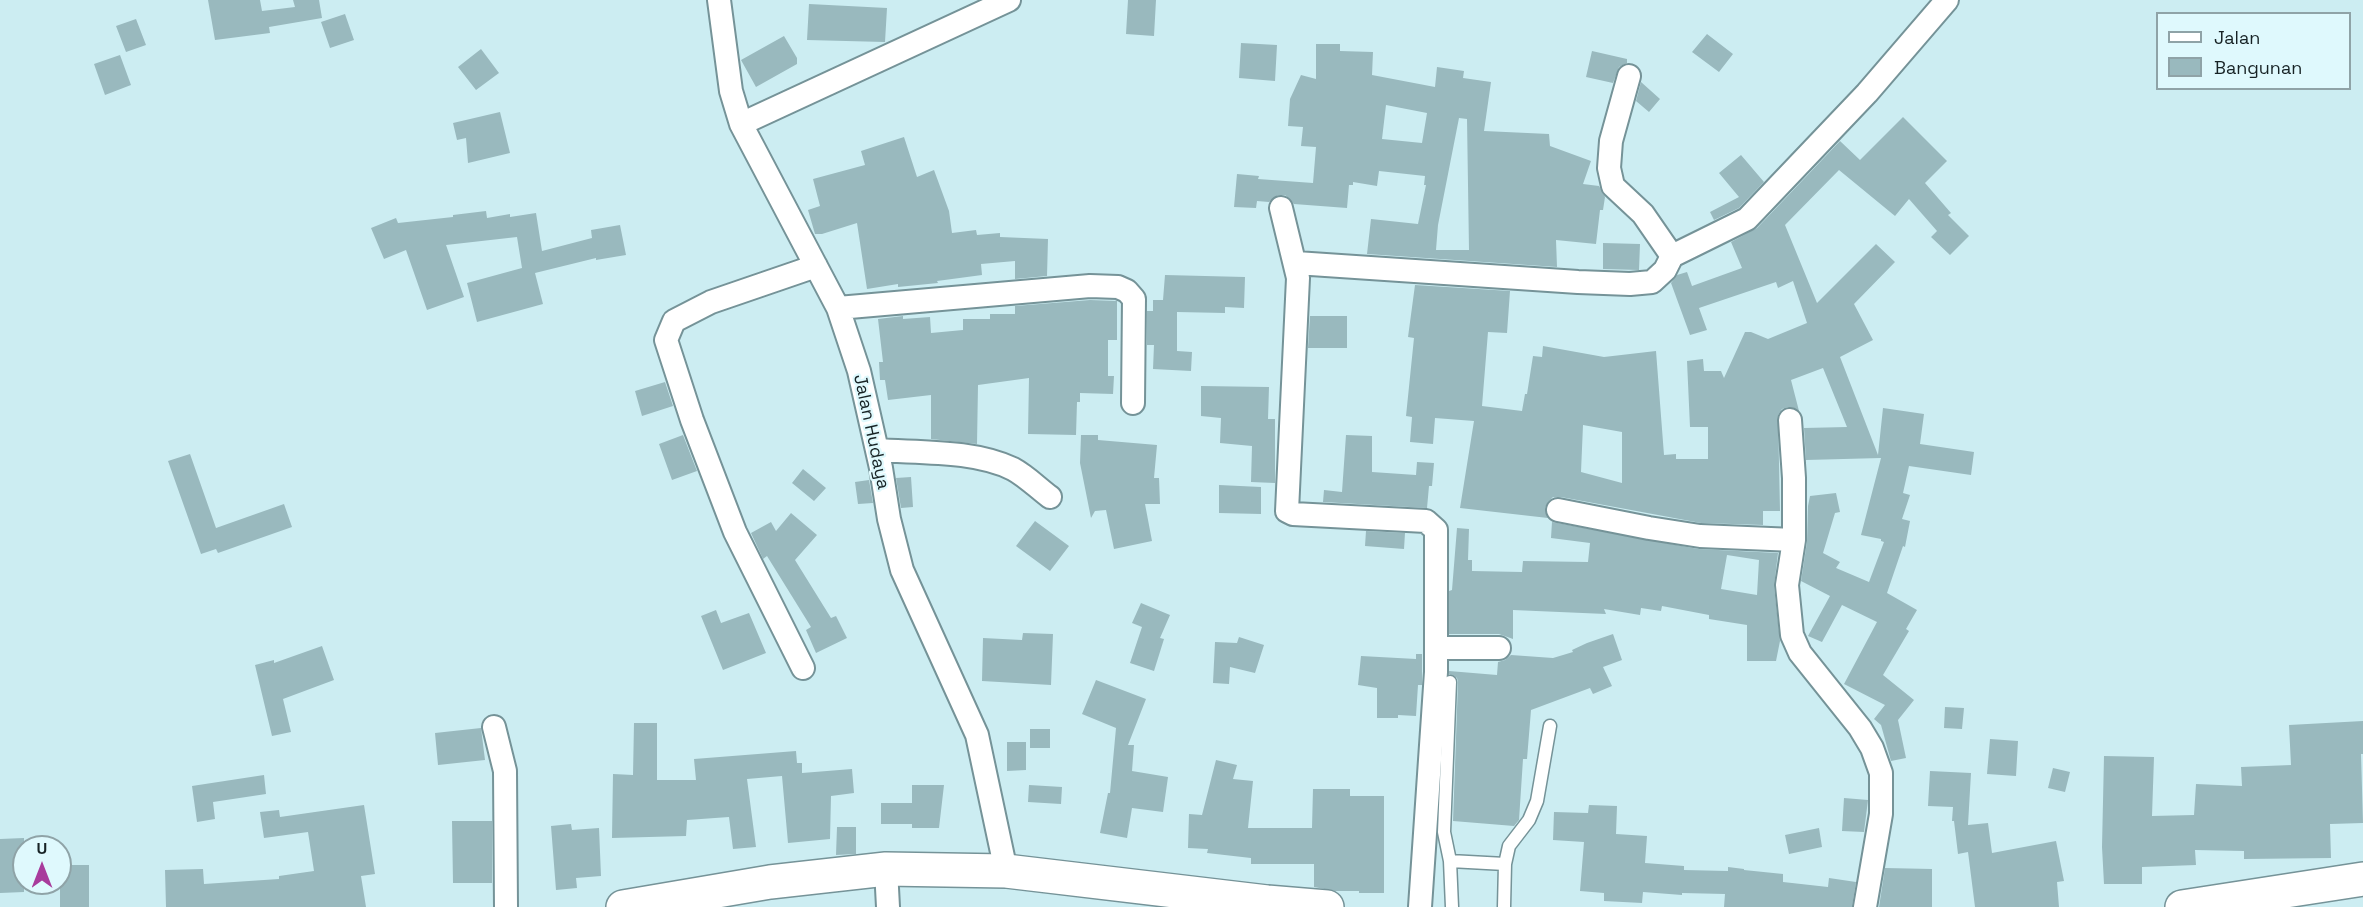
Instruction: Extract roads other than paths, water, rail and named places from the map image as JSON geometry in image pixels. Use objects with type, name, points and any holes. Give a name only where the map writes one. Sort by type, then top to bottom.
[{"type":"main road","points":[[623,907],[770,882],[886,869],[996,871],[1327,907]]},
{"type":"main road","points":[[2183,907],[2363,879]]},
{"type":"street","name":"Jalan Hudaya","points":[[719,0],[731,91],[741,124],[838,308],[859,371],[877,450],[889,519],[902,570],[977,735],[996,871]]},
{"type":"street","points":[[741,124],[1009,0]]},
{"type":"street","points":[[1296,263],[1630,284],[1652,282],[1665,270],[1672,256],[1747,219],[1867,93],[1947,0]]},
{"type":"street","points":[[1629,76],[1611,141],[1609,168],[1613,186],[1643,214],[1672,256]]},
{"type":"street","points":[[1281,208],[1298,278],[1287,511],[1293,514],[1426,521],[1436,530],[1437,648],[1420,907]]},
{"type":"street","points":[[803,668],[735,532],[692,420],[666,340],[674,321],[711,302],[816,266]]},
{"type":"street","points":[[838,308],[1041,288],[1118,287],[1127,291],[1134,299],[1133,403]]},
{"type":"street","points":[[1790,420],[1794,478],[1794,540],[1787,585],[1792,634],[1800,653],[1860,728],[1872,748],[1881,773],[1881,814],[1865,907]]},
{"type":"street","points":[[877,450],[978,458],[1016,471],[1050,497]]},
{"type":"street","points":[[1558,510],[1700,536],[1794,540]]},
{"type":"street","points":[[1437,648],[1499,648]]},
{"type":"street","points":[[494,727],[505,771],[506,907]]},
{"type":"street","points":[[886,869],[888,907]]},
{"type":"lane","points":[[1450,681],[1444,832],[1450,861],[1452,907]]},
{"type":"lane","points":[[1504,907],[1505,864],[1509,846],[1529,820],[1537,801],[1550,726]]},
{"type":"lane","points":[[1450,861],[1505,864]]}]
